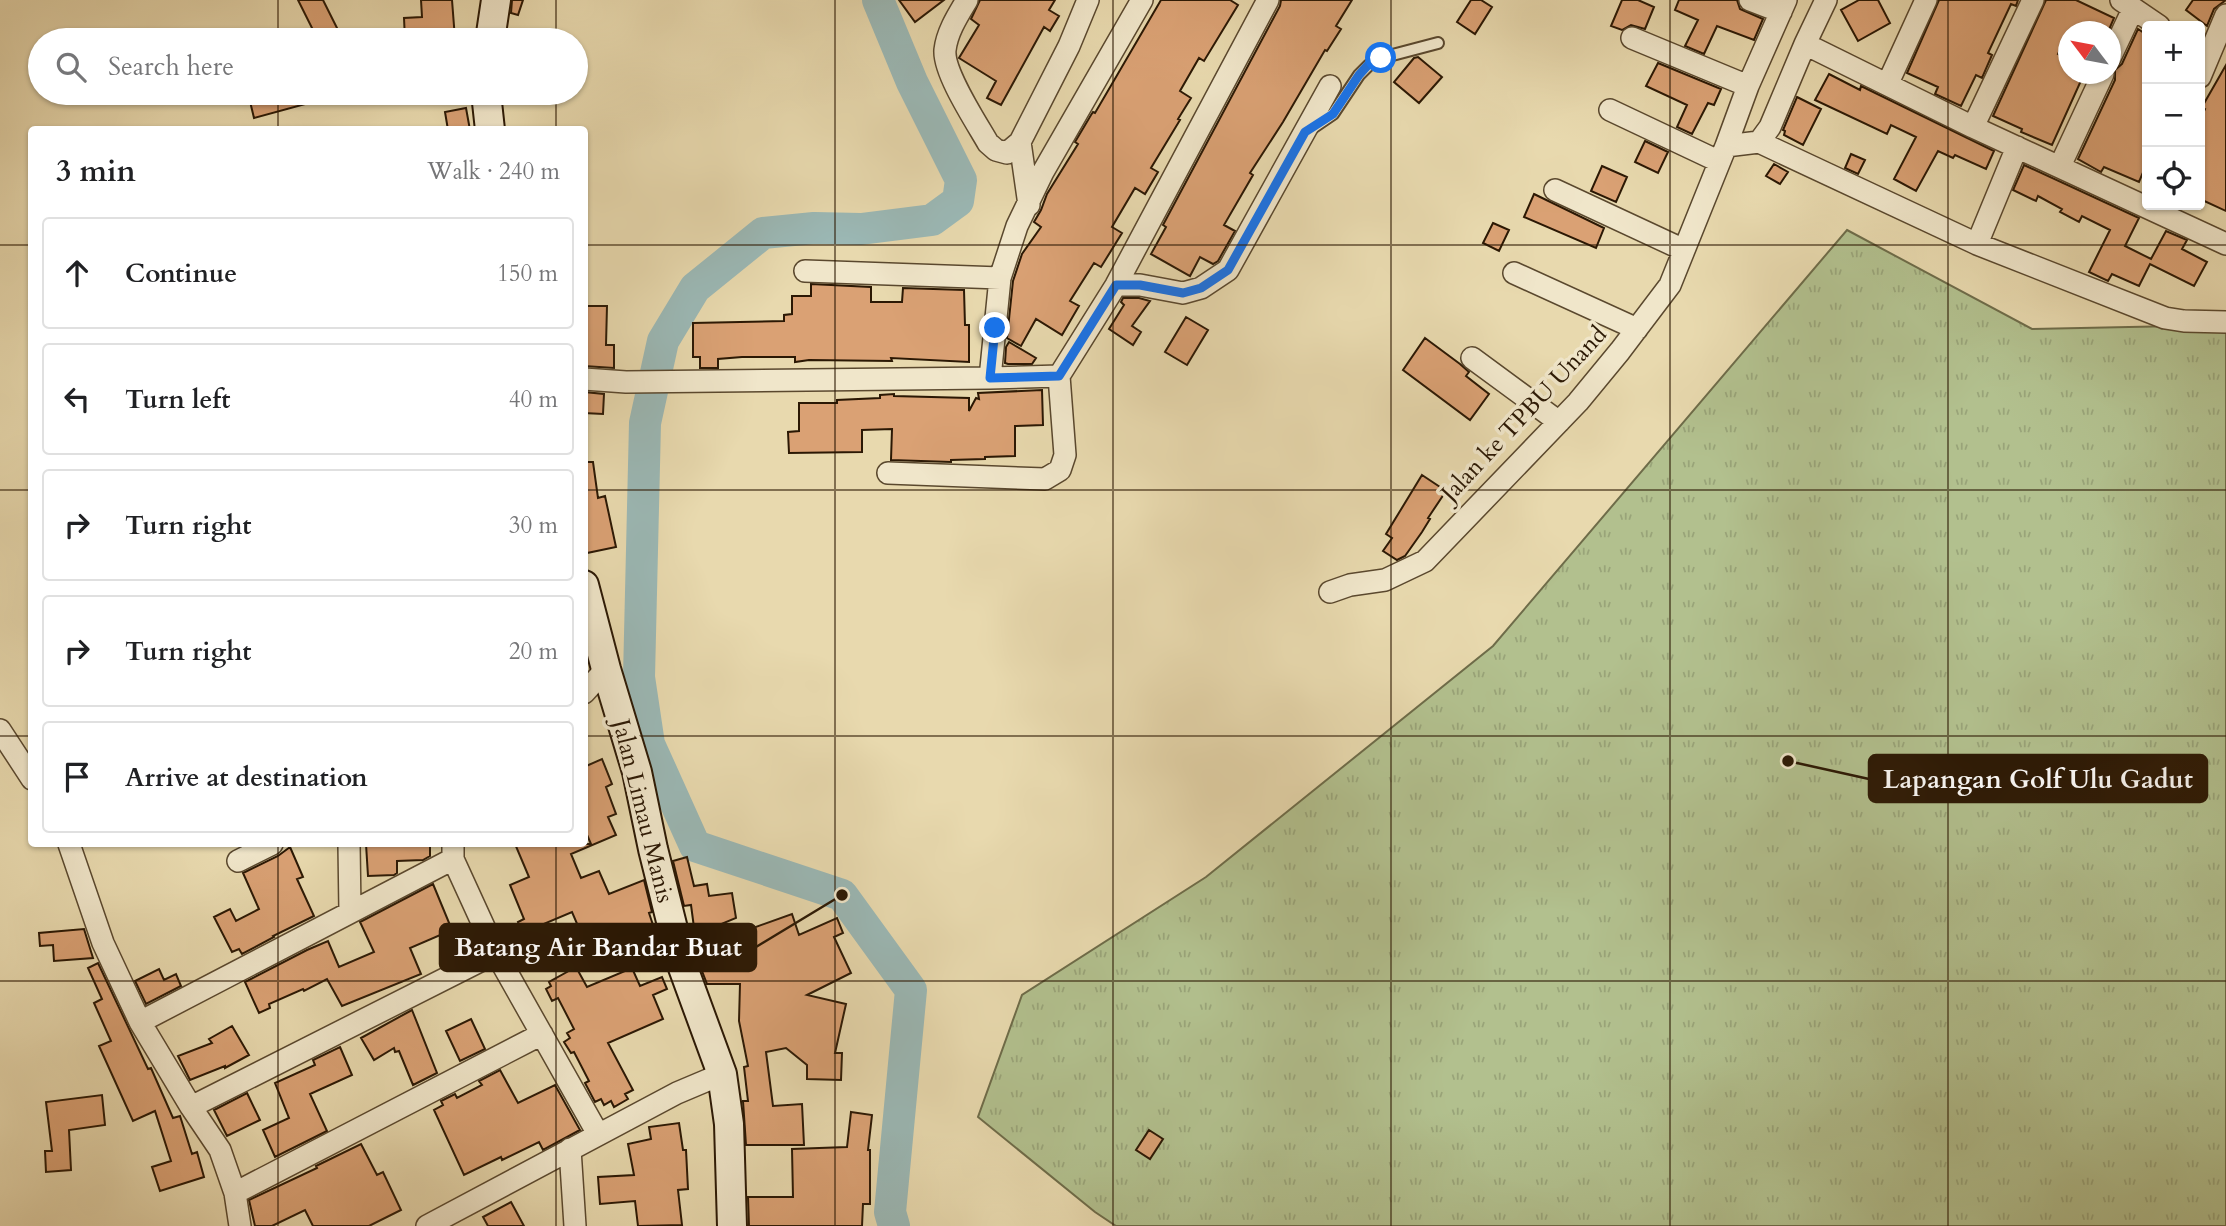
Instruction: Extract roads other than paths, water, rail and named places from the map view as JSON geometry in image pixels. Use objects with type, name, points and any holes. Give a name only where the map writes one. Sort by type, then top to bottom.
[{"type":"street","points":[[492,28],[496,0]]},
{"type":"street","points":[[967,0],[946,42],[944,53],[948,69],[988,143],[996,150],[1007,153],[1020,142],[1069,46],[1088,0]]},
{"type":"street","points":[[990,378],[1000,278],[1014,236],[1043,172],[1142,0]]},
{"type":"street","points":[[888,473],[1045,479],[1060,470],[1065,455],[1059,376],[1116,285],[1268,0]]},
{"type":"street","points":[[1750,0],[1784,6]]},
{"type":"street","points":[[1610,110],[1722,153],[1759,142],[1770,127],[1826,0]]},
{"type":"street","points":[[1888,83],[1926,0]]},
{"type":"street","points":[[1973,127],[2033,0]]},
{"type":"street","points":[[2121,23],[2127,4],[2152,21]]},
{"type":"street","name":"Jalan ke TPBU Unand","points":[[1330,592],[1350,585],[1385,579],[1425,561],[1559,422],[1620,351],[1670,285],[1748,86],[1784,6]]},
{"type":"street","points":[[2205,57],[2226,15]]},
{"type":"street","points":[[1632,38],[1748,86]]},
{"type":"street","points":[[1805,44],[1973,127],[2142,203]]},
{"type":"street","points":[[2060,166],[2098,84]]},
{"type":"street","points":[[1116,285],[1140,285],[1183,293],[1201,288],[1228,270],[1329,86]]},
{"type":"street","points":[[487,105],[490,126]]},
{"type":"street","points":[[1020,142],[1028,205]]},
{"type":"street","points":[[1759,142],[1977,244],[2165,318],[2226,322]]},
{"type":"street","points":[[1977,244],[2017,147]]},
{"type":"street","points":[[1555,190],[1684,250]]},
{"type":"street","points":[[2156,210],[2226,244]]},
{"type":"street","points":[[805,271],[1000,278]]},
{"type":"street","points":[[1514,274],[1637,328]]},
{"type":"street","points":[[1472,358],[1559,422]]},
{"type":"street","points":[[588,379],[678,382],[1059,376]]},
{"type":"street","name":"Jalan Limau Manis","points":[[588,600],[637,772],[682,965],[722,1074],[729,1124],[732,1226]]},
{"type":"street","points":[[588,689],[606,669]]},
{"type":"street","points":[[0,730],[28,773]]},
{"type":"street","points":[[70,847],[103,943],[140,1022],[191,1108],[220,1150],[235,1193],[240,1226]]},
{"type":"street","points":[[238,861],[266,847]]},
{"type":"street","points":[[349,847],[351,912]]},
{"type":"street","points":[[140,1022],[351,912],[453,851],[496,953],[598,1134]]},
{"type":"street","points":[[191,1108],[496,953]]},
{"type":"street","points":[[235,1193],[542,1034]]},
{"type":"street","points":[[427,1226],[677,1093],[722,1074]]},
{"type":"street","points":[[570,1149],[575,1226]]},
{"type":"lane","points":[[1305,132],[1333,114],[1368,65],[1381,58],[1438,43]]},
{"type":"waterway","points":[[878,0],[912,82],[961,180],[958,201],[932,220],[861,229],[814,228],[763,233],[695,288],[663,341],[645,423],[639,677],[649,744],[695,846],[842,895],[911,990],[890,1212],[894,1226]]},
{"type":"place","name":"Lapangan Golf Ulu Gadut","points":[[1788,761]]},
{"type":"place","name":"Batang Air Bandar Buat","points":[[842,895]]}]
